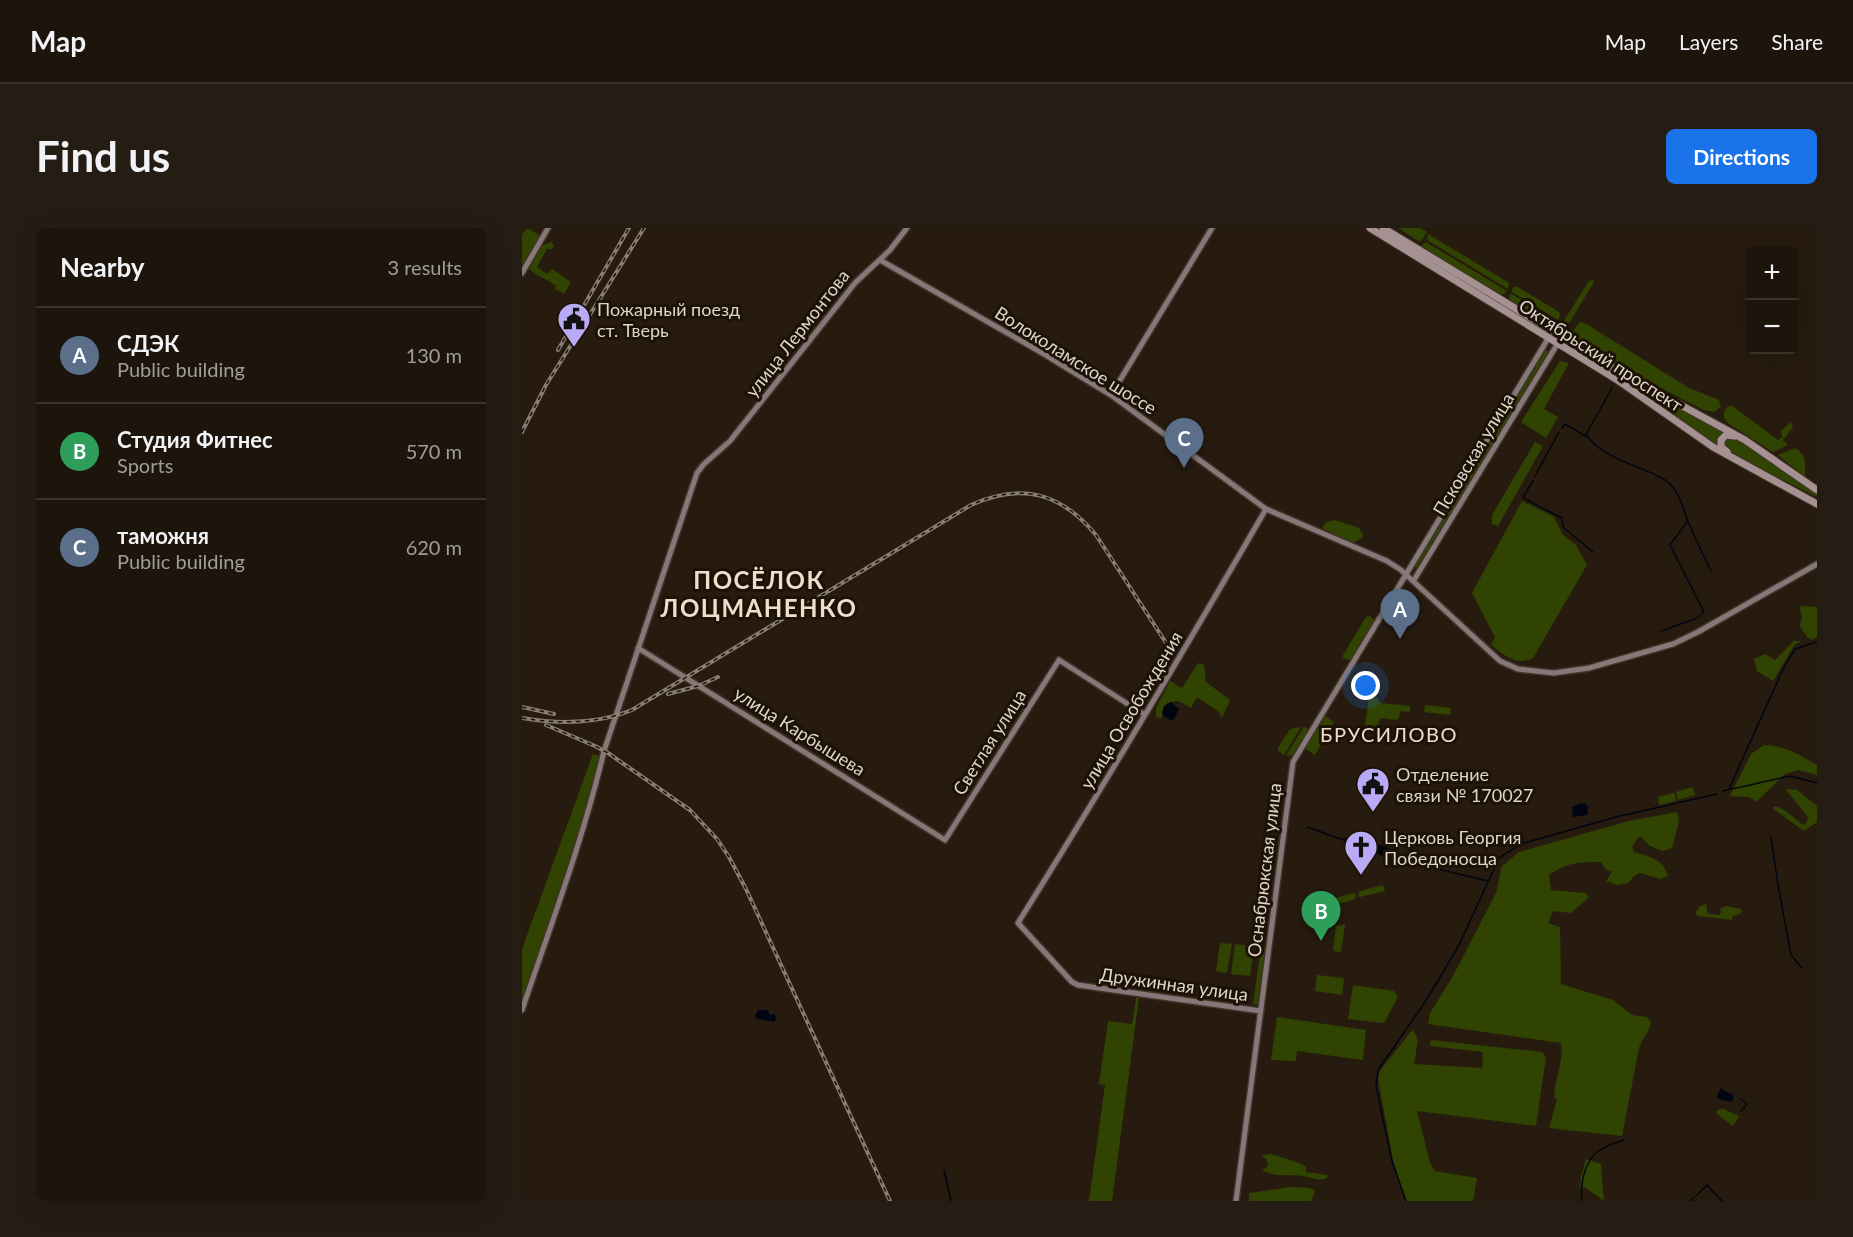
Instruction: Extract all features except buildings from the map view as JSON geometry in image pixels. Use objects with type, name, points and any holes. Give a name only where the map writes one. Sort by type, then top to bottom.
[{"type":"main road","points":[[522,273],[548,228]]},
{"type":"main road","name":"улица Лермонтова","points":[[522,1010],[583,831],[603,758],[638,648],[701,466],[726,446],[740,430],[858,279],[880,260],[907,228]]},
{"type":"main road","points":[[1111,395],[1212,228]]},
{"type":"main road","name":"Октябрьский проспект","points":[[1370,228],[1616,379],[1713,447],[1817,504]]},
{"type":"main road","name":"Октябрьский проспект","points":[[1383,228],[1620,372],[1745,440],[1817,490]]},
{"type":"main road","name":"Волоколамское шоссе","points":[[880,260],[1111,395],[1266,510],[1387,561],[1406,573],[1502,662],[1525,670],[1562,672],[1589,668],[1673,644],[1817,564]]},
{"type":"main road","name":"Псковская улица","points":[[1406,573],[1549,337]]},
{"type":"main road","name":"Псковская улица","points":[[1414,580],[1558,343]]},
{"type":"main road","points":[[1741,464],[1723,450],[1720,443],[1727,435],[1745,440]]},
{"type":"main road","name":"улица Освобождения","points":[[1083,986],[1073,983],[1018,923],[1266,510]]},
{"type":"main road","name":"Оснабрюкская улица","points":[[1236,1201],[1292,764],[1406,573]]},
{"type":"main road","name":"улица Карбышева","points":[[638,648],[945,840]]},
{"type":"main road","name":"Светлая улица","points":[[945,840],[1059,660],[1145,715]]},
{"type":"main road","name":"Дружинная улица","points":[[1083,986],[1261,1011]]},
{"type":"green space","points":[[522,228],[528,228],[540,236],[522,266]]},
{"type":"green space","points":[[1398,228],[1420,228],[1427,232],[1420,242]]},
{"type":"green space","points":[[1428,234],[1509,283],[1508,289],[1427,240]]},
{"type":"green space","points":[[551,242],[554,245],[552,249],[547,249],[537,267],[547,274],[552,269],[571,282],[564,294],[555,289],[556,286],[528,268],[541,246]]},
{"type":"green space","points":[[1426,242],[1507,291],[1498,295],[1421,246]]},
{"type":"green space","points":[[1589,281],[1594,282],[1565,330],[1560,327]]},
{"type":"green space","points":[[1516,286],[1559,312],[1558,320],[1512,292],[1512,288]]},
{"type":"green space","points":[[1510,293],[1554,319],[1554,322],[1536,318],[1524,311],[1509,298]]},
{"type":"green space","points":[[1580,322],[1689,388],[1719,400],[1721,407],[1714,412],[1704,410],[1604,359],[1573,337],[1573,331]]},
{"type":"green space","points":[[1545,349],[1550,352],[1417,568],[1413,565]]},
{"type":"green space","points":[[1560,361],[1569,363],[1544,409],[1558,417],[1546,438],[1521,422]]},
{"type":"green space","points":[[1625,381],[1726,432],[1719,447]]},
{"type":"green space","points":[[1731,405],[1778,440],[1782,437],[1781,431],[1791,422],[1793,427],[1783,440],[1788,445],[1773,452],[1729,424],[1724,414]]},
{"type":"green space","points":[[1732,437],[1757,452],[1817,497],[1751,464],[1724,447],[1724,438]]},
{"type":"green space","points":[[1535,442],[1543,446],[1498,526],[1492,524],[1492,515]]},
{"type":"green space","points":[[1795,448],[1802,453],[1805,477],[1778,455]]},
{"type":"green space","points":[[1522,501],[1554,517],[1563,535],[1576,545],[1587,565],[1533,658],[1521,661],[1511,659],[1491,645],[1495,637],[1472,593]]},
{"type":"green space","points":[[1335,520],[1359,528],[1363,534],[1362,538],[1353,543],[1322,528],[1326,522]]},
{"type":"green space","points":[[1799,606],[1817,607],[1817,637],[1812,640],[1807,637],[1800,626],[1802,616]]},
{"type":"green space","points":[[1370,616],[1374,620],[1350,660],[1343,658],[1366,617]]},
{"type":"green space","points":[[1794,641],[1802,641],[1795,644],[1773,681],[1757,671],[1754,659],[1765,654],[1775,660]]},
{"type":"green space","points":[[1198,663],[1204,665],[1206,682],[1230,700],[1222,718],[1219,712],[1197,697],[1191,708],[1178,701],[1167,703],[1162,713],[1163,716],[1156,717],[1156,708],[1170,681],[1182,688]]},
{"type":"green space","points":[[1369,697],[1378,698],[1380,703],[1410,706],[1410,712],[1400,711],[1399,718],[1396,720],[1380,718],[1377,728],[1365,727]]},
{"type":"green space","points":[[1425,705],[1451,708],[1450,715],[1424,712]]},
{"type":"green space","points":[[1324,715],[1334,722],[1315,755],[1304,748]]},
{"type":"green space","points":[[1301,727],[1284,755],[1279,752],[1278,748],[1290,729]]},
{"type":"green space","points":[[1304,727],[1308,730],[1292,756],[1286,755]]},
{"type":"green space","points":[[1764,745],[1785,749],[1817,765],[1817,775],[1798,770],[1785,774],[1756,802],[1749,797],[1730,796],[1751,754]]},
{"type":"green space","points":[[593,754],[600,756],[587,812],[522,1003],[522,949]]},
{"type":"green space","points":[[1693,787],[1695,795],[1678,800],[1676,792]]},
{"type":"green space","points":[[1786,790],[1797,790],[1817,806],[1817,822],[1804,831],[1772,808],[1775,806],[1783,809],[1804,825],[1807,822],[1808,817]]},
{"type":"green space","points":[[1673,793],[1676,801],[1659,805],[1658,797]]},
{"type":"green space","points":[[1677,812],[1679,821],[1672,848],[1663,851],[1650,846],[1640,836],[1632,846],[1634,852],[1651,857],[1663,865],[1668,876],[1660,879],[1640,873],[1628,883],[1617,885],[1606,881],[1612,872],[1606,870],[1601,862],[1586,862],[1562,867],[1549,875],[1551,890],[1586,893],[1589,897],[1571,913],[1553,911],[1548,923],[1560,927],[1561,984],[1613,1000],[1632,1015],[1646,1017],[1651,1021],[1639,1048],[1622,1136],[1549,1128],[1557,1099],[1554,1097],[1561,1043],[1428,1024],[1430,1013],[1453,976],[1496,893],[1502,866],[1519,852],[1629,821]]},
{"type":"green space","points":[[1383,885],[1385,891],[1360,897],[1358,895],[1360,891]]},
{"type":"green space","points":[[1353,893],[1356,895],[1355,899],[1334,903],[1335,898]]},
{"type":"green space","points":[[1706,904],[1708,914],[1720,915],[1721,908],[1726,906],[1741,909],[1741,914],[1733,916],[1732,920],[1697,916],[1696,912],[1700,906]]},
{"type":"green space","points":[[1345,924],[1341,952],[1333,951],[1336,926]]},
{"type":"green space","points":[[1220,943],[1232,944],[1227,973],[1216,971]]},
{"type":"green space","points":[[1235,944],[1254,947],[1250,976],[1231,974]]},
{"type":"green space","points":[[1261,946],[1266,952],[1259,1005],[1253,1004]]},
{"type":"green space","points":[[1317,975],[1344,978],[1342,995],[1315,991]]},
{"type":"green space","points":[[1353,985],[1394,991],[1398,997],[1384,1023],[1348,1019]]},
{"type":"green space","points":[[1136,998],[1139,998],[1112,1201],[1089,1201],[1105,1085],[1099,1084],[1108,1021],[1132,1024]]},
{"type":"green space","points":[[1277,1017],[1366,1030],[1363,1060],[1297,1051],[1296,1061],[1271,1060]]},
{"type":"green space","points":[[1413,1029],[1418,1040],[1414,1064],[1482,1068],[1483,1052],[1430,1046],[1431,1040],[1542,1052],[1546,1057],[1536,1126],[1417,1111],[1430,1163],[1435,1171],[1477,1178],[1473,1201],[1407,1201],[1399,1183],[1378,1078],[1380,1071]]},
{"type":"green space","points":[[1721,1108],[1739,1116],[1733,1126],[1717,1114],[1717,1110]]},
{"type":"green space","points":[[1271,1154],[1302,1164],[1306,1167],[1306,1172],[1328,1175],[1327,1178],[1277,1175],[1262,1170],[1268,1166],[1267,1160],[1262,1155]]},
{"type":"green space","points":[[1586,1159],[1601,1164],[1604,1201],[1586,1188],[1580,1187]]},
{"type":"green space","points":[[1290,1187],[1310,1188],[1315,1191],[1311,1201],[1249,1201],[1249,1193]]},
{"type":"shaded area","points":[[1171,702],[1179,709],[1173,721],[1163,716],[1162,713],[1164,706]]},
{"type":"shaded area","points":[[1581,803],[1588,807],[1587,815],[1573,817],[1572,807]]},
{"type":"shaded area","points":[[1351,835],[1394,850],[1398,856],[1395,859],[1346,846],[1343,839]]},
{"type":"shaded area","points":[[758,1010],[768,1010],[770,1015],[774,1014],[775,1022],[757,1019],[755,1016]]},
{"type":"shaded area","points":[[1721,1088],[1734,1096],[1732,1102],[1718,1099]]},
{"type":"waterway","points":[[1562,428],[1565,424],[1585,436],[1612,388]]},
{"type":"waterway","points":[[1535,476],[1559,432]]},
{"type":"waterway","points":[[1586,435],[1603,451],[1670,484],[1678,494],[1711,571]]},
{"type":"waterway","points":[[1533,481],[1523,497],[1562,518],[1563,527],[1593,552]]},
{"type":"waterway","points":[[1661,631],[1697,618],[1704,612],[1670,545],[1687,522]]},
{"type":"waterway","points":[[1729,789],[1785,665],[1795,649],[1817,642]]},
{"type":"waterway","points":[[1723,791],[1790,776],[1817,783]]},
{"type":"waterway","points":[[1406,1201],[1392,1161],[1376,1086],[1378,1070],[1427,999],[1458,947],[1499,858],[1521,844],[1616,817],[1717,794]]},
{"type":"waterway","points":[[1307,827],[1344,840]]},
{"type":"waterway","points":[[1771,837],[1791,955],[1802,968]]},
{"type":"waterway","points":[[1397,856],[1488,881]]},
{"type":"waterway","points":[[1741,1099],[1747,1104],[1741,1111]]},
{"type":"waterway","points":[[1582,1201],[1584,1175],[1589,1162],[1603,1148],[1624,1140]]},
{"type":"waterway","points":[[944,1170],[951,1201]]},
{"type":"waterway","points":[[1697,1195],[1707,1185],[1722,1201]]},
{"type":"waterway","points":[[1690,1201],[1694,1197]]},
{"type":"railway","points":[[558,350],[629,228]]},
{"type":"railway","points":[[522,432],[546,385],[644,228]]},
{"type":"railway","points":[[522,718],[578,722],[606,718],[632,710],[971,505],[1007,494],[1024,493],[1055,501],[1083,521],[1096,535],[1170,649]]},
{"type":"railway","points":[[668,694],[698,686],[718,677]]},
{"type":"railway","points":[[522,707],[554,714]]},
{"type":"railway","points":[[546,725],[608,753],[690,810],[717,839],[746,889],[890,1201]]},
{"type":"place","name":"Пожарный поезд ст. Тверь","points":[[574,348]]},
{"type":"place","name":"таможня","points":[[1184,468]]},
{"type":"place","name":"СДЭК","points":[[1400,639]]},
{"type":"place","name":"Отделение связи № 170027","points":[[1373,813]]},
{"type":"place","name":"Церковь Георгия Победоносца","points":[[1361,876]]},
{"type":"place","name":"Студия Фитнес","points":[[1321,941]]},
{"type":"district","name":"ПОСЁЛОК ЛОЦМАНЕНКО","points":[[759,593]]},
{"type":"district","name":"БРУСИЛОВО","points":[[1389,734]]}]
